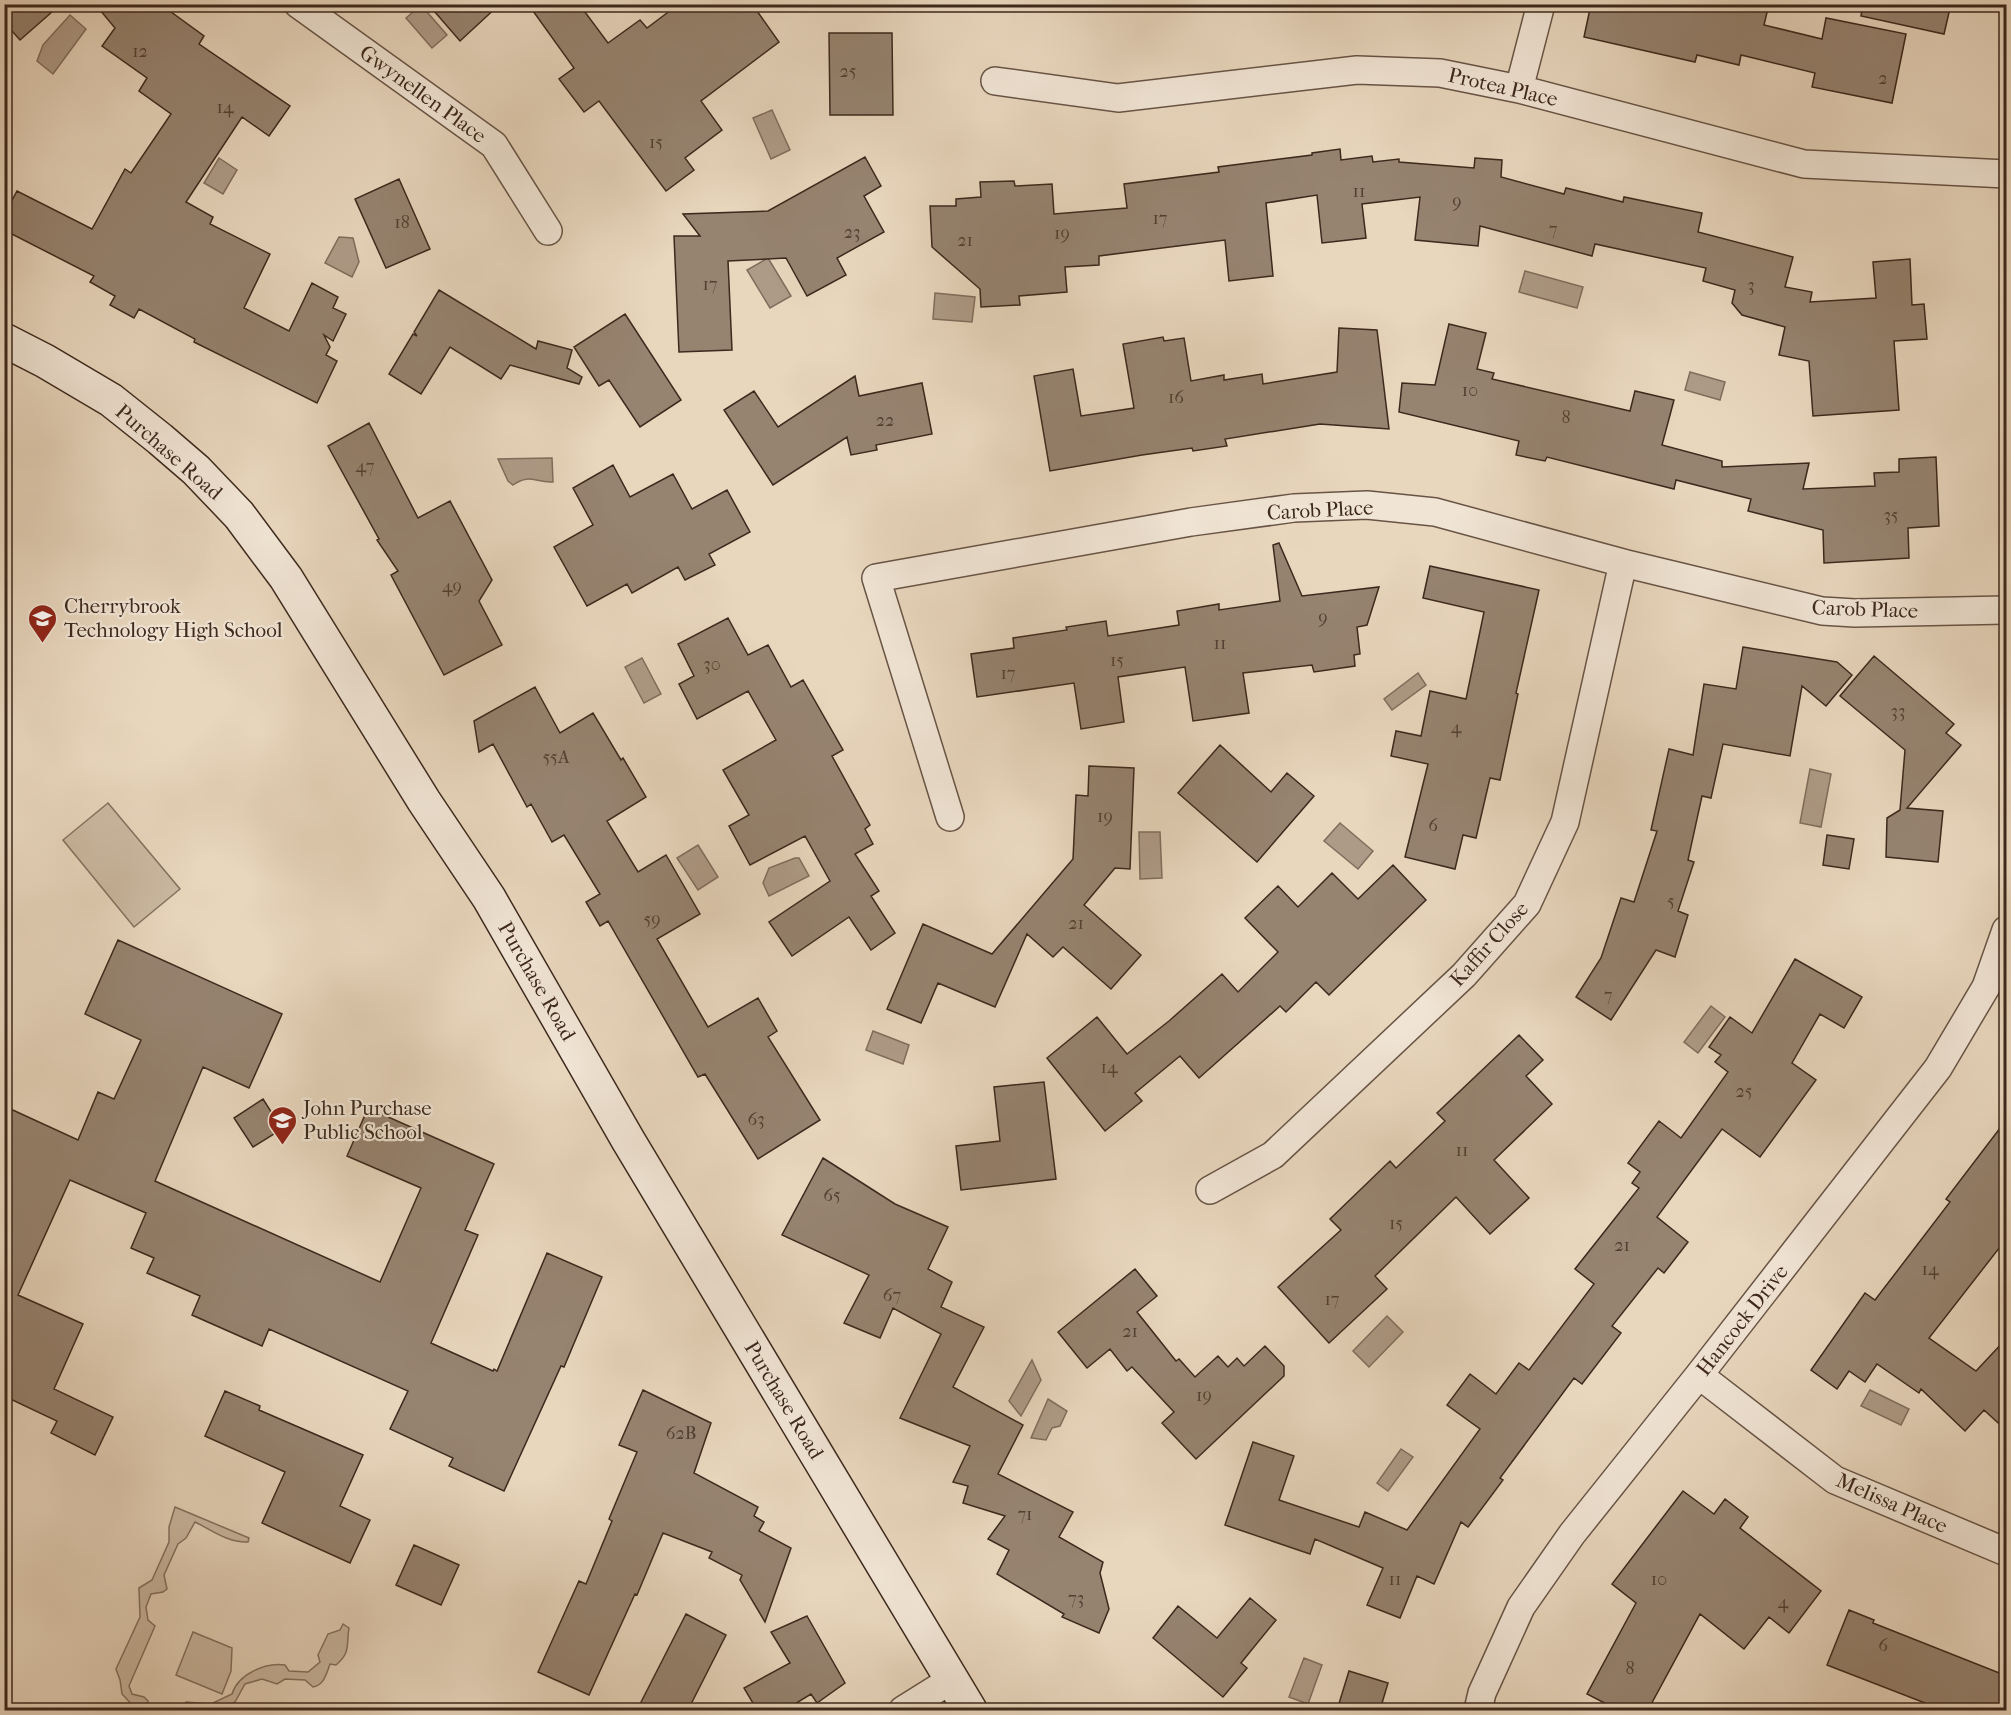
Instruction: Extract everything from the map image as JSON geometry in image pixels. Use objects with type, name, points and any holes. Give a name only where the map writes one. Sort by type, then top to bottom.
[{"type":"main road","name":"Purchase Road","points":[[4,340],[111,400],[160,439],[196,470],[239,515],[286,578],[424,801],[489,898],[628,1140],[970,1710]]},
{"type":"street","name":"Gwynellen Place","points":[[298,4],[494,145],[548,231]]},
{"type":"street","points":[[1520,89],[1541,4]]},
{"type":"street","name":"Protea Place","points":[[995,81],[1118,98],[1357,70],[1440,73],[1520,89],[1804,164],[2007,174]]},
{"type":"street","name":"Carob Place","points":[[950,817],[876,578],[1191,522],[1294,508],[1367,505],[1435,512],[1623,563],[1822,611],[2007,610]]},
{"type":"street","name":"Kaffir Close","points":[[1210,1190],[1273,1155],[1464,975],[1527,904],[1565,822],[1623,563]]},
{"type":"street","name":"Hancock Drive","points":[[1478,1710],[1482,1693],[1521,1607],[1572,1534],[1938,1068],[1986,987],[2007,930]]},
{"type":"street","name":"Melissa Place","points":[[1699,1375],[1835,1480],[2007,1552]]},
{"type":"street","points":[[903,1710],[951,1680]]},
{"type":"shaded area","points":[[421,5],[447,35],[432,48],[406,18]]},
{"type":"shaded area","points":[[70,15],[86,29],[53,74],[37,61],[43,45]]},
{"type":"shaded area","points":[[772,110],[790,150],[771,159],[753,118]]},
{"type":"shaded area","points":[[219,158],[237,170],[223,194],[204,183]]},
{"type":"shaded area","points":[[339,237],[353,238],[359,262],[352,277],[325,263]]},
{"type":"shaded area","points":[[768,258],[791,296],[770,308],[747,270]]},
{"type":"shaded area","points":[[1525,271],[1583,287],[1577,308],[1519,292]]},
{"type":"shaded area","points":[[935,293],[975,297],[972,322],[933,319]]},
{"type":"shaded area","points":[[1690,372],[1725,382],[1720,400],[1685,390]]},
{"type":"shaded area","points":[[552,458],[553,482],[528,479],[513,485],[508,481],[498,459]]},
{"type":"shaded area","points":[[642,658],[661,694],[644,703],[625,667]]},
{"type":"shaded area","points":[[1418,673],[1426,685],[1392,710],[1384,699]]},
{"type":"shaded area","points":[[1810,769],[1831,774],[1821,827],[1800,823]]},
{"type":"shaded area","points":[[108,803],[180,889],[134,927],[63,840]]},
{"type":"shaded area","points":[[1340,823],[1373,851],[1358,869],[1324,841]]},
{"type":"shaded area","points":[[1139,832],[1160,832],[1162,878],[1140,879]]},
{"type":"shaded area","points":[[698,845],[718,877],[698,890],[677,858]]},
{"type":"shaded area","points":[[799,858],[809,876],[769,896],[763,883],[769,868]]},
{"type":"shaded area","points":[[1711,1006],[1725,1017],[1698,1053],[1684,1042]]},
{"type":"shaded area","points":[[873,1031],[909,1045],[903,1064],[866,1050]]},
{"type":"shaded area","points":[[1387,1316],[1403,1332],[1369,1367],[1353,1351]]},
{"type":"shaded area","points":[[1032,1360],[1041,1380],[1021,1416],[1009,1401]]},
{"type":"shaded area","points":[[1870,1390],[1909,1409],[1901,1425],[1861,1406]]},
{"type":"shaded area","points":[[1048,1399],[1067,1411],[1060,1426],[1052,1428],[1046,1440],[1031,1438]]},
{"type":"shaded area","points":[[1401,1449],[1413,1457],[1388,1491],[1377,1483]]},
{"type":"shaded area","points":[[175,1507],[249,1538],[248,1542],[234,1540],[195,1522],[186,1538],[178,1544],[164,1575],[167,1589],[151,1594],[146,1607],[148,1620],[155,1626],[129,1686],[132,1694],[144,1697],[148,1701],[147,1709],[150,1710],[137,1710],[122,1694],[116,1669],[140,1617],[139,1588],[152,1580],[169,1542],[169,1527]]},
{"type":"shaded area","points":[[343,1624],[349,1628],[346,1652],[336,1665],[330,1664],[324,1679],[317,1686],[313,1687],[305,1680],[285,1679],[277,1684],[262,1679],[245,1684],[235,1702],[217,1710],[183,1710],[186,1702],[211,1704],[232,1694],[246,1675],[270,1665],[285,1665],[289,1671],[308,1672],[320,1662],[318,1655],[328,1634],[340,1630]]},
{"type":"shaded area","points":[[193,1632],[232,1648],[231,1671],[222,1694],[176,1675]]},
{"type":"shaded area","points":[[1304,1658],[1322,1665],[1308,1704],[1289,1697]]},
{"type":"building","points":[[4,4],[61,4],[20,40],[4,22]]},
{"type":"building","points":[[95,4],[160,4],[204,36],[199,44],[290,106],[269,136],[242,117],[186,202],[213,217],[210,224],[270,254],[244,308],[289,331],[312,283],[338,297],[333,308],[346,314],[333,341],[324,335],[330,347],[326,355],[337,361],[317,403],[194,342],[195,339],[139,309],[134,318],[110,305],[115,296],[90,282],[94,276],[4,230],[4,215],[17,191],[92,229],[125,169],[131,173],[171,114],[139,91],[147,78],[102,46],[115,28]]},
{"type":"building","points":[[428,4],[500,4],[460,41]]},
{"type":"building","points":[[528,4],[579,4],[608,43],[640,20],[647,28],[679,4],[752,4],[779,42],[701,101],[722,130],[685,158],[694,170],[666,191],[599,101],[584,112],[559,79],[574,68]]},
{"type":"building","points":[[1591,4],[1769,4],[1764,25],[1822,39],[1826,18],[1906,34],[1892,103],[1812,87],[1815,73],[1741,55],[1739,65],[1697,55],[1695,62],[1584,37]]},
{"type":"building","points":[[1863,4],[1951,4],[1944,34],[1861,16]]},
{"type":"building","points":[[829,33],[892,33],[893,115],[830,115]]},
{"type":"building","points":[[1340,149],[1341,160],[1372,156],[1373,162],[1399,159],[1399,162],[1474,168],[1475,158],[1502,160],[1501,177],[1564,194],[1566,188],[1623,202],[1624,197],[1702,213],[1698,232],[1793,257],[1785,287],[1812,292],[1810,302],[1876,298],[1873,262],[1910,259],[1912,305],[1924,304],[1927,339],[1894,341],[1899,410],[1813,416],[1809,361],[1779,355],[1785,327],[1742,315],[1732,303],[1735,290],[1703,281],[1706,268],[1595,244],[1592,256],[1480,226],[1478,246],[1415,240],[1420,197],[1362,204],[1366,238],[1322,243],[1317,195],[1266,203],[1273,276],[1229,281],[1225,240],[1099,256],[1099,265],[1065,267],[1067,292],[1019,296],[1020,305],[981,307],[980,289],[932,247],[930,206],[956,206],[956,199],[981,197],[980,182],[1014,181],[1015,186],[1052,184],[1054,214],[1127,208],[1124,184],[1219,172],[1218,167],[1312,155],[1312,153]]},
{"type":"building","points":[[865,157],[881,186],[864,196],[884,232],[837,258],[846,275],[807,296],[786,258],[728,261],[732,350],[679,352],[674,236],[700,236],[683,214],[768,211]]},
{"type":"building","points":[[399,179],[430,249],[386,268],[355,199]]},
{"type":"building","points":[[439,290],[536,349],[538,341],[572,350],[567,368],[582,377],[579,384],[510,365],[501,379],[450,347],[421,394],[389,374],[413,334],[417,336],[414,332]]},
{"type":"building","points":[[625,314],[681,400],[640,427],[609,380],[599,386],[574,347]]},
{"type":"building","points":[[1449,324],[1486,333],[1477,369],[1494,373],[1492,379],[1630,411],[1635,391],[1674,400],[1662,445],[1722,461],[1722,467],[1809,463],[1803,489],[1875,486],[1874,473],[1899,472],[1899,459],[1936,457],[1939,526],[1908,528],[1909,558],[1824,563],[1823,530],[1748,511],[1751,499],[1676,480],[1674,489],[1547,457],[1545,461],[1516,455],[1519,441],[1399,412],[1402,383],[1435,385]]},
{"type":"building","points":[[1339,328],[1377,330],[1389,429],[1320,424],[1225,439],[1227,446],[1142,455],[1050,471],[1034,376],[1073,369],[1081,416],[1134,408],[1123,344],[1163,337],[1164,341],[1184,338],[1191,381],[1224,375],[1224,380],[1262,374],[1263,384],[1337,372]]},
{"type":"building","points":[[855,376],[859,396],[922,383],[932,434],[876,445],[877,450],[851,455],[847,437],[773,485],[724,410],[754,391],[778,427]]},
{"type":"building","points":[[369,423],[418,518],[450,501],[492,580],[479,601],[502,645],[444,675],[391,575],[398,571],[377,540],[379,539],[328,446]]},
{"type":"building","points":[[613,465],[630,497],[673,474],[692,509],[727,490],[750,532],[709,554],[715,565],[685,580],[678,567],[632,593],[627,584],[587,606],[554,547],[593,525],[573,488]]},
{"type":"building","points":[[1279,543],[1302,596],[1379,587],[1367,625],[1357,627],[1360,654],[1354,655],[1355,666],[1314,672],[1312,665],[1243,673],[1249,713],[1193,721],[1185,667],[1118,677],[1124,722],[1081,729],[1074,683],[977,697],[971,654],[1014,648],[1013,638],[1067,630],[1066,627],[1106,621],[1108,636],[1179,625],[1177,611],[1219,604],[1219,610],[1280,601],[1273,545]]},
{"type":"building","points":[[1430,566],[1539,590],[1516,693],[1518,694],[1500,780],[1490,778],[1476,838],[1463,835],[1455,869],[1405,857],[1428,764],[1391,756],[1396,731],[1421,736],[1430,691],[1466,699],[1484,612],[1423,598]]},
{"type":"building","points":[[728,618],[748,655],[768,645],[791,687],[803,680],[843,750],[832,756],[870,825],[865,829],[873,844],[855,854],[879,891],[871,896],[895,933],[871,950],[849,917],[792,956],[769,922],[830,881],[805,836],[750,865],[729,826],[749,815],[723,770],[776,740],[748,691],[697,719],[679,684],[694,676],[678,644]]},
{"type":"building","points":[[1743,647],[1837,662],[1852,675],[1826,706],[1802,686],[1790,756],[1723,744],[1711,798],[1702,796],[1688,860],[1694,862],[1678,911],[1688,915],[1675,957],[1656,950],[1611,1020],[1576,997],[1601,958],[1621,898],[1634,902],[1657,831],[1651,830],[1669,749],[1693,755],[1704,684],[1736,689]]},
{"type":"building","points":[[1874,656],[1954,724],[1946,733],[1961,745],[1907,808],[1943,811],[1938,862],[1886,857],[1887,818],[1900,810],[1905,750],[1840,696]]},
{"type":"building","points":[[535,687],[560,733],[593,713],[646,797],[607,821],[638,872],[666,855],[700,914],[657,939],[708,1027],[758,998],[777,1031],[768,1037],[820,1120],[758,1159],[705,1074],[698,1077],[608,921],[600,926],[586,902],[600,894],[564,835],[552,842],[531,804],[527,807],[493,744],[479,752],[474,721]]},
{"type":"building","points":[[1220,745],[1271,792],[1287,773],[1314,796],[1257,862],[1178,793]]},
{"type":"building","points":[[1089,766],[1134,768],[1130,869],[1115,868],[1084,905],[1141,955],[1111,989],[1063,947],[1053,957],[1027,934],[995,1007],[938,983],[921,1023],[887,1009],[923,924],[992,954],[1073,859],[1076,795],[1088,796]]},
{"type":"building","points":[[1827,835],[1854,839],[1849,869],[1823,865]]},
{"type":"building","points":[[1393,865],[1426,900],[1329,995],[1316,982],[1286,1012],[1280,1006],[1199,1078],[1180,1056],[1135,1093],[1142,1101],[1105,1131],[1047,1058],[1097,1017],[1127,1054],[1169,1021],[1222,974],[1238,992],[1278,952],[1245,918],[1278,886],[1298,907],[1332,873],[1358,899]]},
{"type":"building","points":[[118,940],[282,1014],[249,1088],[203,1067],[155,1181],[380,1282],[421,1188],[347,1156],[368,1108],[494,1164],[465,1230],[478,1235],[431,1343],[497,1371],[547,1253],[602,1277],[564,1367],[561,1366],[504,1491],[449,1466],[453,1458],[390,1429],[408,1391],[269,1329],[262,1346],[192,1315],[200,1296],[147,1273],[154,1258],[131,1248],[146,1213],[70,1180],[18,1295],[83,1324],[54,1389],[113,1417],[95,1455],[51,1433],[57,1421],[4,1396],[4,1106],[78,1140],[98,1092],[114,1099],[141,1040],[85,1014]]},
{"type":"building","points":[[1795,959],[1862,997],[1844,1028],[1820,1014],[1792,1063],[1816,1080],[1760,1157],[1722,1129],[1657,1217],[1688,1242],[1664,1273],[1658,1268],[1612,1326],[1621,1333],[1582,1384],[1574,1378],[1500,1478],[1503,1480],[1468,1527],[1461,1522],[1434,1584],[1417,1576],[1400,1618],[1367,1605],[1383,1568],[1315,1539],[1310,1554],[1225,1525],[1253,1442],[1294,1456],[1279,1500],[1359,1527],[1365,1512],[1407,1530],[1480,1429],[1447,1405],[1470,1374],[1496,1394],[1519,1363],[1529,1370],[1594,1284],[1575,1269],[1639,1188],[1632,1183],[1640,1172],[1628,1163],[1659,1121],[1681,1138],[1728,1072],[1715,1062],[1721,1055],[1709,1047],[1730,1017],[1752,1033]]},
{"type":"building","points":[[1519,1035],[1543,1060],[1526,1076],[1552,1104],[1494,1160],[1529,1198],[1490,1234],[1456,1197],[1375,1276],[1387,1289],[1329,1343],[1278,1287],[1341,1230],[1330,1219],[1390,1161],[1396,1168],[1445,1121],[1437,1113]]},
{"type":"building","points":[[1044,1082],[1056,1179],[961,1190],[956,1146],[1000,1141],[994,1087]]},
{"type":"building","points":[[263,1099],[282,1129],[253,1147],[234,1118]]},
{"type":"building","points":[[2007,1119],[2007,1238],[1929,1338],[1976,1371],[2007,1338],[2007,1431],[1984,1410],[1965,1431],[1921,1389],[1919,1393],[1877,1364],[1865,1382],[1849,1371],[1837,1389],[1811,1370],[1865,1293],[1875,1300],[1950,1202],[1946,1199]]},
{"type":"building","points":[[823,1158],[895,1204],[948,1227],[928,1269],[952,1282],[941,1307],[984,1327],[953,1387],[1023,1425],[998,1474],[1073,1512],[1059,1537],[1103,1562],[1100,1573],[1109,1609],[1099,1633],[1062,1617],[1064,1614],[997,1574],[1009,1550],[988,1539],[1005,1516],[963,1503],[968,1486],[953,1482],[970,1446],[900,1418],[941,1334],[893,1308],[880,1338],[844,1323],[869,1275],[782,1235]]},
{"type":"building","points":[[1135,1269],[1157,1296],[1137,1312],[1176,1361],[1179,1359],[1195,1377],[1218,1356],[1228,1367],[1237,1358],[1244,1366],[1265,1346],[1284,1366],[1284,1376],[1196,1459],[1162,1423],[1174,1412],[1132,1367],[1127,1371],[1110,1349],[1087,1368],[1058,1332]]},
{"type":"building","points":[[643,1390],[711,1423],[694,1473],[758,1507],[754,1516],[764,1522],[759,1531],[791,1548],[765,1622],[740,1580],[742,1575],[709,1558],[712,1552],[663,1533],[637,1595],[635,1594],[589,1695],[538,1672],[579,1581],[586,1584],[612,1521],[609,1519],[637,1452],[619,1445]]},
{"type":"building","points":[[225,1391],[260,1406],[259,1410],[363,1455],[340,1506],[370,1520],[350,1563],[262,1523],[285,1472],[205,1436]]},
{"type":"building","points":[[1683,1491],[1714,1514],[1725,1499],[1748,1517],[1740,1528],[1821,1591],[1789,1633],[1769,1617],[1744,1649],[1700,1614],[1648,1710],[1618,1710],[1587,1694],[1636,1603],[1612,1584]]},
{"type":"building","points":[[414,1545],[459,1565],[441,1605],[396,1585]]},
{"type":"building","points":[[1250,1598],[1276,1620],[1241,1663],[1247,1668],[1223,1697],[1153,1638],[1178,1606],[1217,1638]]},
{"type":"building","points":[[1849,1610],[1874,1620],[1873,1623],[2007,1676],[2007,1710],[1943,1710],[1827,1665]]},
{"type":"building","points":[[686,1614],[726,1635],[688,1710],[637,1710]]},
{"type":"building","points":[[807,1616],[845,1683],[817,1703],[811,1694],[785,1710],[757,1710],[744,1688],[790,1663],[771,1632]]},
{"type":"building","points":[[1349,1671],[1388,1683],[1380,1710],[1337,1710]]},
{"type":"place","name":"Cherrybrook Technology High School","points":[[43,644]]},
{"type":"place","name":"John Purchase Public School","points":[[282,1146]]}]
